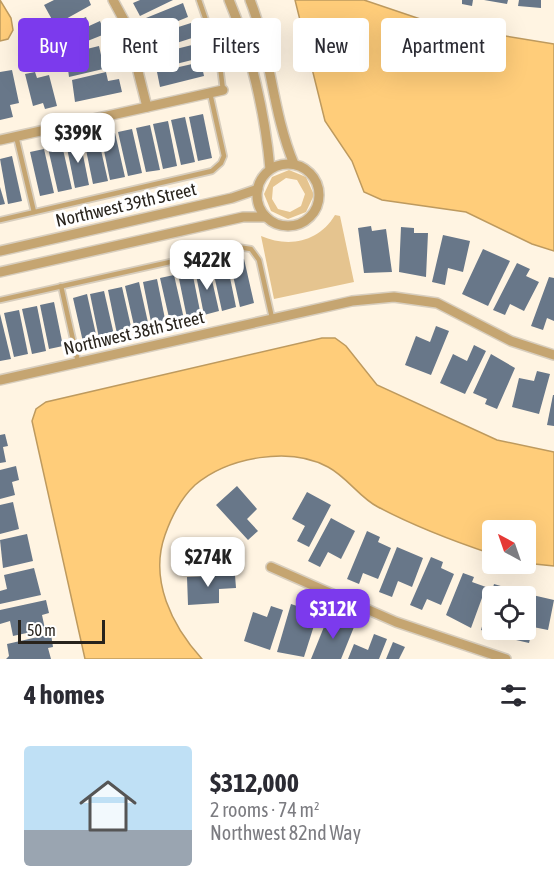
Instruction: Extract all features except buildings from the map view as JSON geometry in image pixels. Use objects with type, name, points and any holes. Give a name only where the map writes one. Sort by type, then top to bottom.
[{"type":"street","points":[[113,0],[126,24],[147,107]]},
{"type":"street","points":[[229,0],[250,67],[268,145],[270,169],[258,189],[257,199],[266,217],[275,224],[296,226],[314,214],[320,194],[313,174],[294,164],[270,169]]},
{"type":"street","points":[[250,0],[268,58],[284,133],[294,164]]},
{"type":"street","points":[[0,140],[223,90]]},
{"type":"street","name":"Northwest 39th Street","points":[[0,251],[232,198],[258,189]]},
{"type":"street","name":"Northwest 39th Street","points":[[0,272],[243,217],[266,217]]},
{"type":"street","name":"Northwest 38th Street","points":[[0,380],[381,297],[437,303],[511,341],[554,355]]},
{"type":"street","points":[[271,567],[396,622],[482,653],[506,659]]},
{"type":"lane","points":[[199,0],[219,58],[223,90]]},
{"type":"lane","points":[[0,220],[197,175],[218,167],[224,156],[224,149],[210,93]]},
{"type":"lane","points":[[16,136],[34,212]]},
{"type":"lane","points":[[0,300],[237,246],[251,249],[259,260],[272,319]]},
{"type":"lane","points":[[61,286],[78,362]]},
{"type":"shaded area","points":[[0,0],[11,18],[13,30],[8,39],[0,41]]},
{"type":"shaded area","points":[[295,0],[364,0],[417,18],[381,18],[381,72],[506,72],[506,36],[554,44],[554,251],[532,244],[466,212],[382,200],[364,192],[352,161],[325,121],[313,72],[369,72],[369,18],[299,18]]},
{"type":"shaded area","points":[[289,170],[306,177],[314,195],[306,212],[288,219],[271,211],[264,194],[272,177]],"holes":[[[286,178],[297,180],[305,194],[301,206],[290,212],[278,209],[272,199],[273,187]]]},
{"type":"shaded area","points":[[335,215],[340,216],[354,282],[274,299],[261,236],[282,242],[302,240],[321,231]]},
{"type":"shaded area","points":[[322,338],[335,338],[346,346],[377,385],[497,440],[554,452],[554,566],[536,564],[536,520],[482,520],[482,551],[434,533],[378,507],[335,471],[313,461],[278,456],[242,461],[209,475],[185,496],[170,522],[161,552],[160,569],[166,602],[181,632],[202,659],[85,659],[32,421],[36,409],[46,402]]}]
